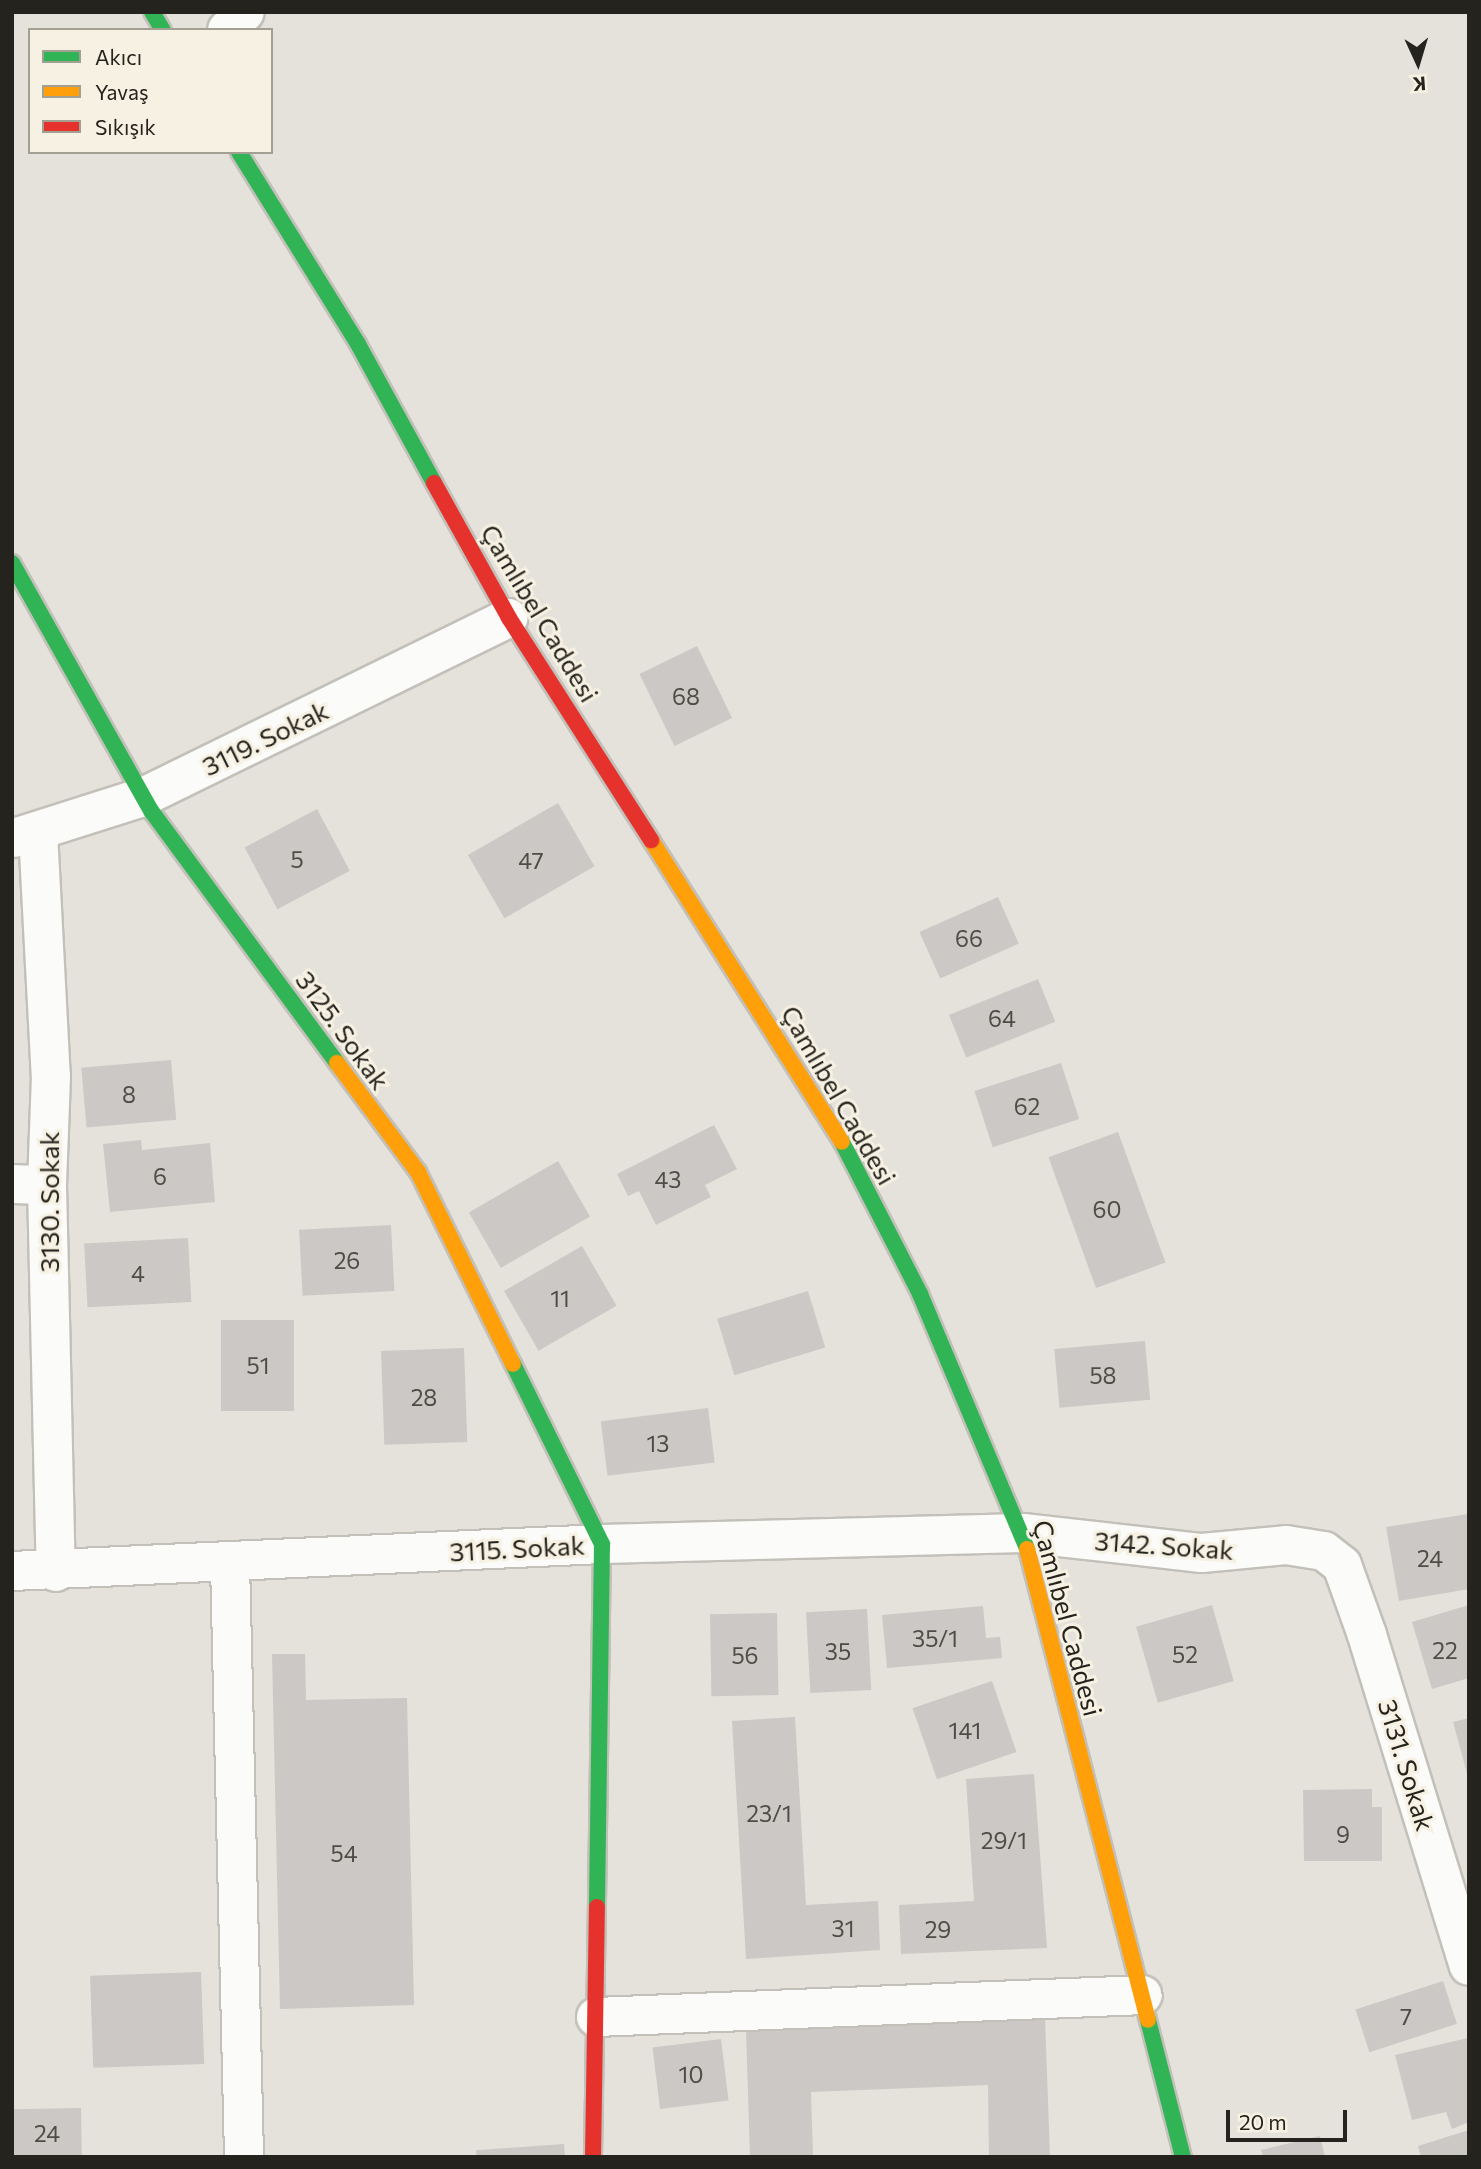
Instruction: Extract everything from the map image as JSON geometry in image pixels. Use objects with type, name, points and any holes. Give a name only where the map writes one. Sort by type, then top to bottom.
[{"type":"street","points":[[152,12],[162,28]]},
{"type":"street","points":[[229,28],[245,12]]},
{"type":"street","name":"Çamlıbel Caddesi","points":[[240,154],[358,344],[509,618],[830,1119],[920,1294],[1023,1533],[1183,2157]]},
{"type":"street","name":"3125. Sokak","points":[[12,563],[143,797],[418,1172],[602,1544]]},
{"type":"street","name":"3119. Sokak","points":[[25,835],[143,797],[509,618]]},
{"type":"street","name":"3130. Sokak","points":[[25,835],[51,1076],[29,1184],[55,1572]]},
{"type":"street","name":"3115. Sokak","points":[[12,1572],[602,1544],[1023,1533]]},
{"type":"street","name":"3142. Sokak","points":[[1023,1533],[1202,1553],[1286,1545],[1324,1551],[1342,1565]]},
{"type":"street","points":[[593,2157],[602,1544]]},
{"type":"street","points":[[230,1563],[244,2157]]},
{"type":"street","name":"3131. Sokak","points":[[1342,1565],[1469,1966]]},
{"type":"street","points":[[596,2017],[1143,1996]]},
{"type":"building","points":[[697,646],[732,718],[675,746],[639,674]]},
{"type":"building","points":[[558,803],[594,866],[504,918],[468,855]]},
{"type":"building","points":[[317,809],[350,871],[277,909],[245,847]]},
{"type":"building","points":[[998,897],[1019,944],[940,979],[919,932]]},
{"type":"building","points":[[1038,979],[1055,1022],[966,1058],[949,1015]]},
{"type":"building","points":[[171,1060],[176,1120],[87,1128],[81,1068]]},
{"type":"building","points":[[1061,1063],[1079,1119],[993,1147],[974,1091]]},
{"type":"building","points":[[714,1125],[737,1169],[705,1185],[711,1197],[656,1225],[639,1191],[628,1196],[617,1174]]},
{"type":"building","points":[[1118,1132],[1166,1263],[1096,1288],[1048,1157]]},
{"type":"building","points":[[141,1140],[142,1150],[210,1143],[215,1202],[110,1212],[103,1144]]},
{"type":"building","points":[[558,1161],[590,1216],[501,1268],[469,1212]]},
{"type":"building","points":[[391,1225],[394,1291],[303,1296],[299,1230]]},
{"type":"building","points":[[188,1238],[191,1302],[87,1307],[84,1243]]},
{"type":"building","points":[[582,1246],[616,1306],[539,1351],[504,1291]]},
{"type":"building","points":[[808,1291],[825,1347],[734,1375],[717,1319]]},
{"type":"building","points":[[221,1320],[294,1320],[294,1411],[221,1411]]},
{"type":"building","points":[[1145,1341],[1150,1400],[1059,1408],[1054,1349]]},
{"type":"building","points":[[464,1348],[467,1442],[384,1445],[381,1351]]},
{"type":"building","points":[[708,1408],[715,1463],[608,1476],[601,1421]]},
{"type":"building","points":[[1468,1514],[1469,1589],[1399,1601],[1386,1527]]},
{"type":"building","points":[[1212,1605],[1234,1681],[1158,1703],[1136,1627]]},
{"type":"building","points":[[1469,1605],[1469,1678],[1432,1689],[1412,1622]]},
{"type":"building","points":[[983,1606],[986,1638],[1000,1637],[1002,1658],[887,1668],[882,1615]]},
{"type":"building","points":[[867,1609],[871,1690],[810,1693],[806,1612]]},
{"type":"building","points":[[777,1613],[778,1695],[711,1696],[710,1614]]},
{"type":"building","points":[[272,1654],[305,1654],[306,1700],[407,1698],[414,2005],[280,2009]]},
{"type":"building","points":[[992,1681],[1016,1752],[937,1779],[913,1708]]},
{"type":"building","points":[[795,1717],[806,1905],[878,1901],[880,1950],[746,1959],[732,1721]]},
{"type":"building","points":[[1469,1718],[1469,1777],[1468,1777],[1453,1722]]},
{"type":"building","points":[[1034,1774],[1047,1948],[901,1954],[899,1905],[974,1901],[966,1779]]},
{"type":"building","points":[[1372,1789],[1372,1807],[1382,1807],[1382,1861],[1304,1861],[1303,1790]]},
{"type":"building","points":[[201,1972],[204,2064],[93,2068],[90,1976]]},
{"type":"building","points":[[1443,1981],[1457,2024],[1369,2052],[1356,2009]]},
{"type":"building","points":[[1045,2017],[1050,2157],[989,2157],[988,2085],[811,2092],[813,2157],[750,2157],[746,2030]]},
{"type":"building","points":[[1468,2038],[1469,2122],[1452,2129],[1446,2112],[1412,2120],[1395,2055]]},
{"type":"building","points":[[721,2039],[729,2101],[660,2109],[653,2047]]},
{"type":"building","points":[[81,2108],[82,2157],[13,2157],[12,2109]]},
{"type":"building","points":[[1469,2130],[1469,2157],[1421,2157],[1418,2146]]},
{"type":"building","points":[[1320,2136],[1325,2157],[1263,2157],[1261,2150]]},
{"type":"building","points":[[564,2144],[565,2157],[477,2157],[476,2150]]},
{"type":"traffic: fast","points":[[152,12],[162,28]]},
{"type":"traffic: fast","points":[[240,154],[358,344],[434,483]]},
{"type":"traffic: fast","points":[[12,563],[152,812],[337,1063]]},
{"type":"traffic: fast","points":[[842,1142],[920,1294],[1027,1549]]},
{"type":"traffic: fast","points":[[513,1364],[602,1544],[597,1907]]},
{"type":"traffic: fast","points":[[1148,2020],[1183,2157]]},
{"type":"traffic: slow","points":[[651,840],[842,1142]]},
{"type":"traffic: slow","points":[[337,1063],[418,1172],[513,1364]]},
{"type":"traffic: slow","points":[[1027,1549],[1148,2020]]},
{"type":"traffic: jam","points":[[434,483],[509,618],[651,840]]},
{"type":"traffic: jam","points":[[593,2157],[597,1907]]}]
